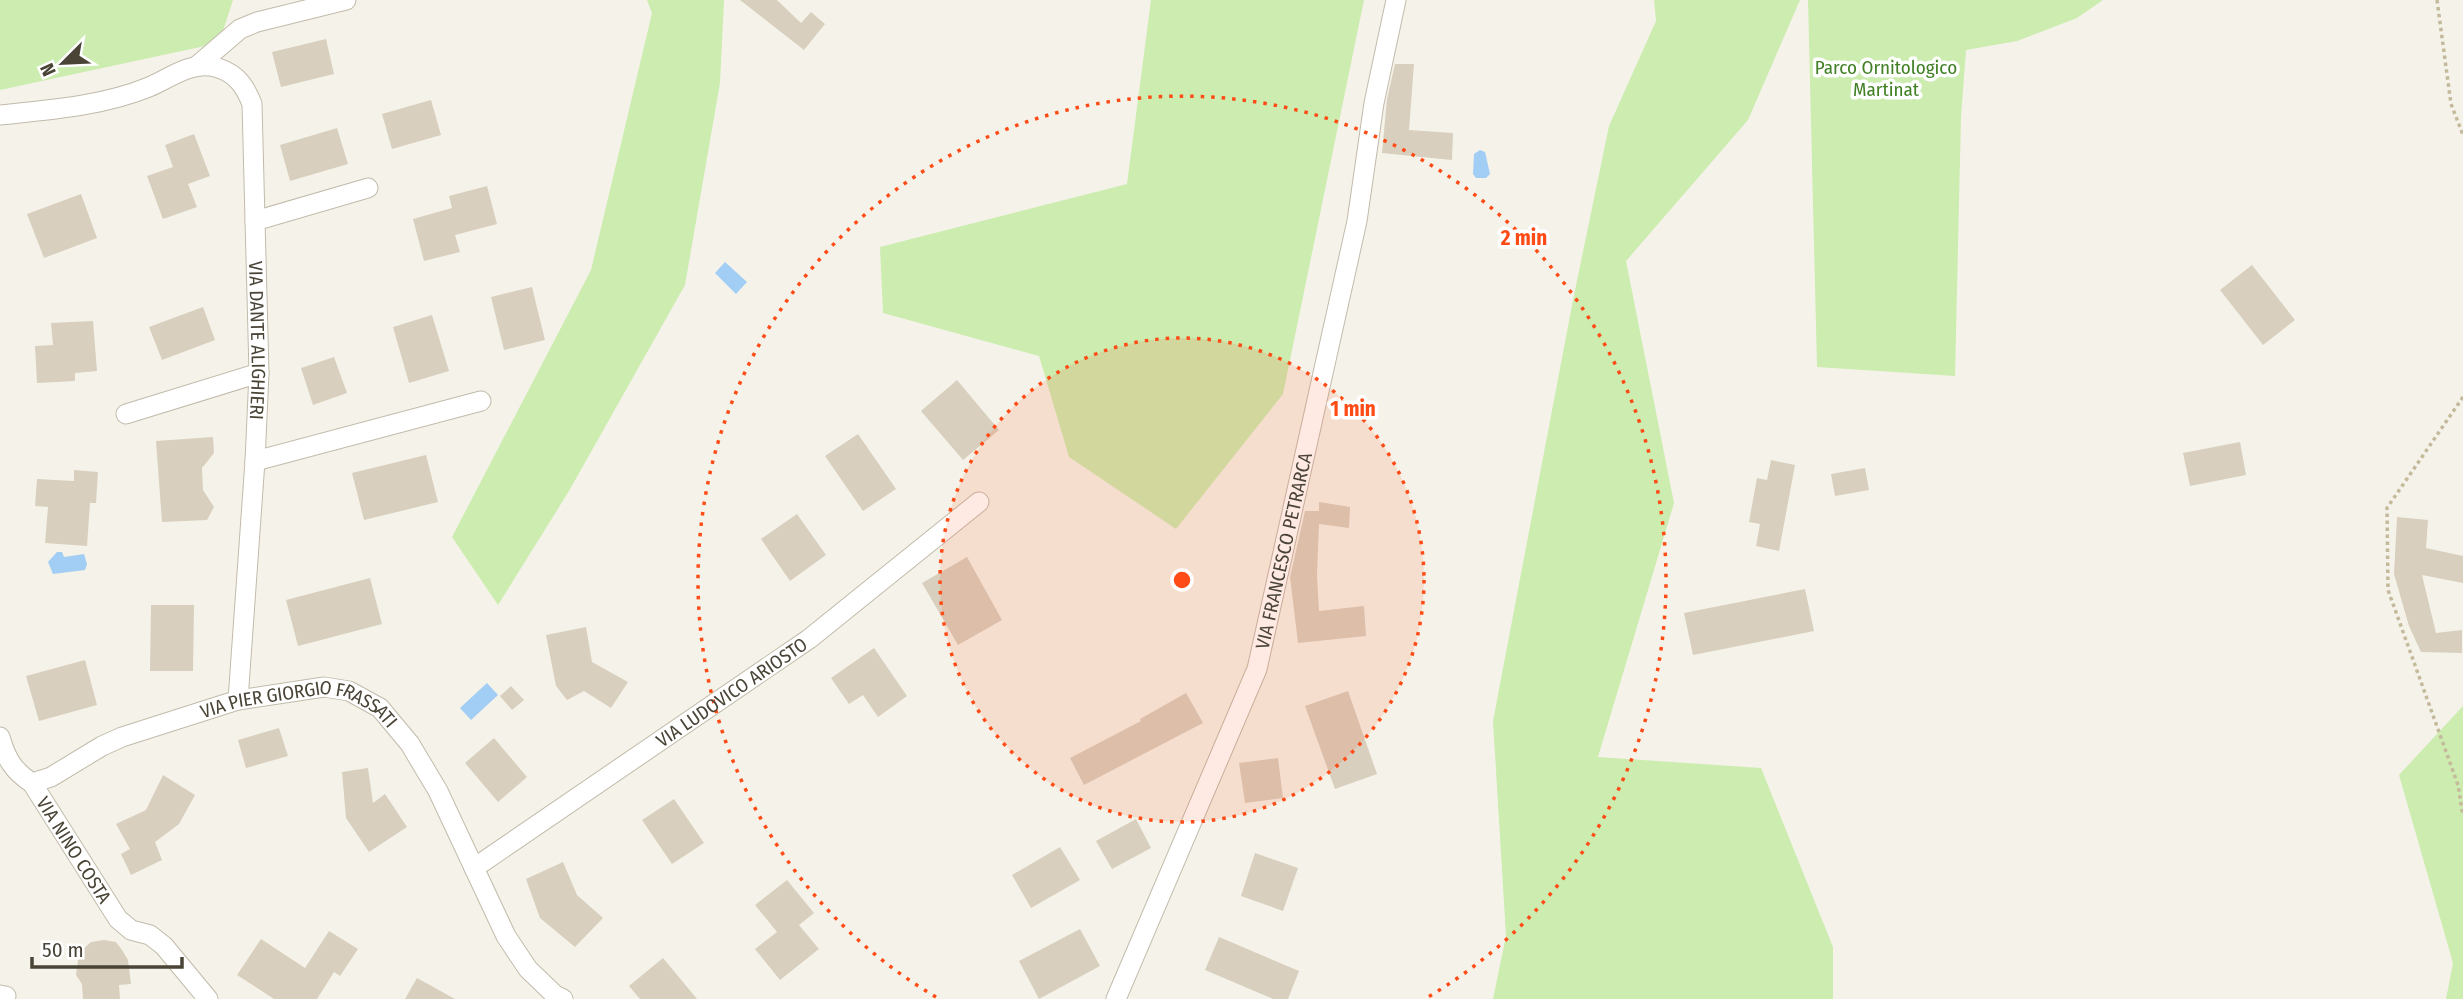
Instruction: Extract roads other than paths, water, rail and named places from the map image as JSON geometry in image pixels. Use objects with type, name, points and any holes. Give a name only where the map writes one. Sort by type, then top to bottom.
[{"type":"street","points":[[0,115],[111,99],[147,88],[198,65],[240,29],[257,22],[346,0]]},
{"type":"street","name":"VIA FRANCESCO PETRARCA","points":[[1116,999],[1258,669],[1357,222],[1374,103],[1395,0]]},
{"type":"street","name":"VIA DANTE ALIGHIERI","points":[[198,65],[211,66],[233,74],[245,87],[252,104],[259,373],[256,461],[238,700]]},
{"type":"street","points":[[255,221],[368,188]]},
{"type":"street","points":[[125,414],[259,373]]},
{"type":"street","points":[[256,461],[481,401]]},
{"type":"street","name":"VIA LUDOVICO ARIOSTO","points":[[474,868],[809,639],[979,502]]},
{"type":"street","name":"VIA PIER GIORGIO FRASSATI","points":[[32,783],[51,777],[122,737],[238,700],[324,687],[349,691],[380,708],[410,744],[431,779],[506,936],[528,969],[555,995],[563,999]]},
{"type":"street","points":[[0,737],[6,758],[19,775],[32,783]]},
{"type":"street","name":"VIA NINO COSTA","points":[[32,783],[118,919],[131,930],[150,935],[164,946],[208,999]]},
{"type":"water","points":[[1480,150],[1485,152],[1490,174],[1486,178],[1476,178],[1473,174],[1474,154]]},
{"type":"water","points":[[725,262],[747,282],[736,294],[715,273]]},
{"type":"water","points":[[57,552],[62,552],[64,557],[84,554],[87,564],[85,570],[53,574],[48,562]]},
{"type":"water","points":[[487,683],[498,695],[471,720],[460,708]]},
{"type":"park label","name":"Parco Ornitologico Martinat","points":[[1886,78]]}]
